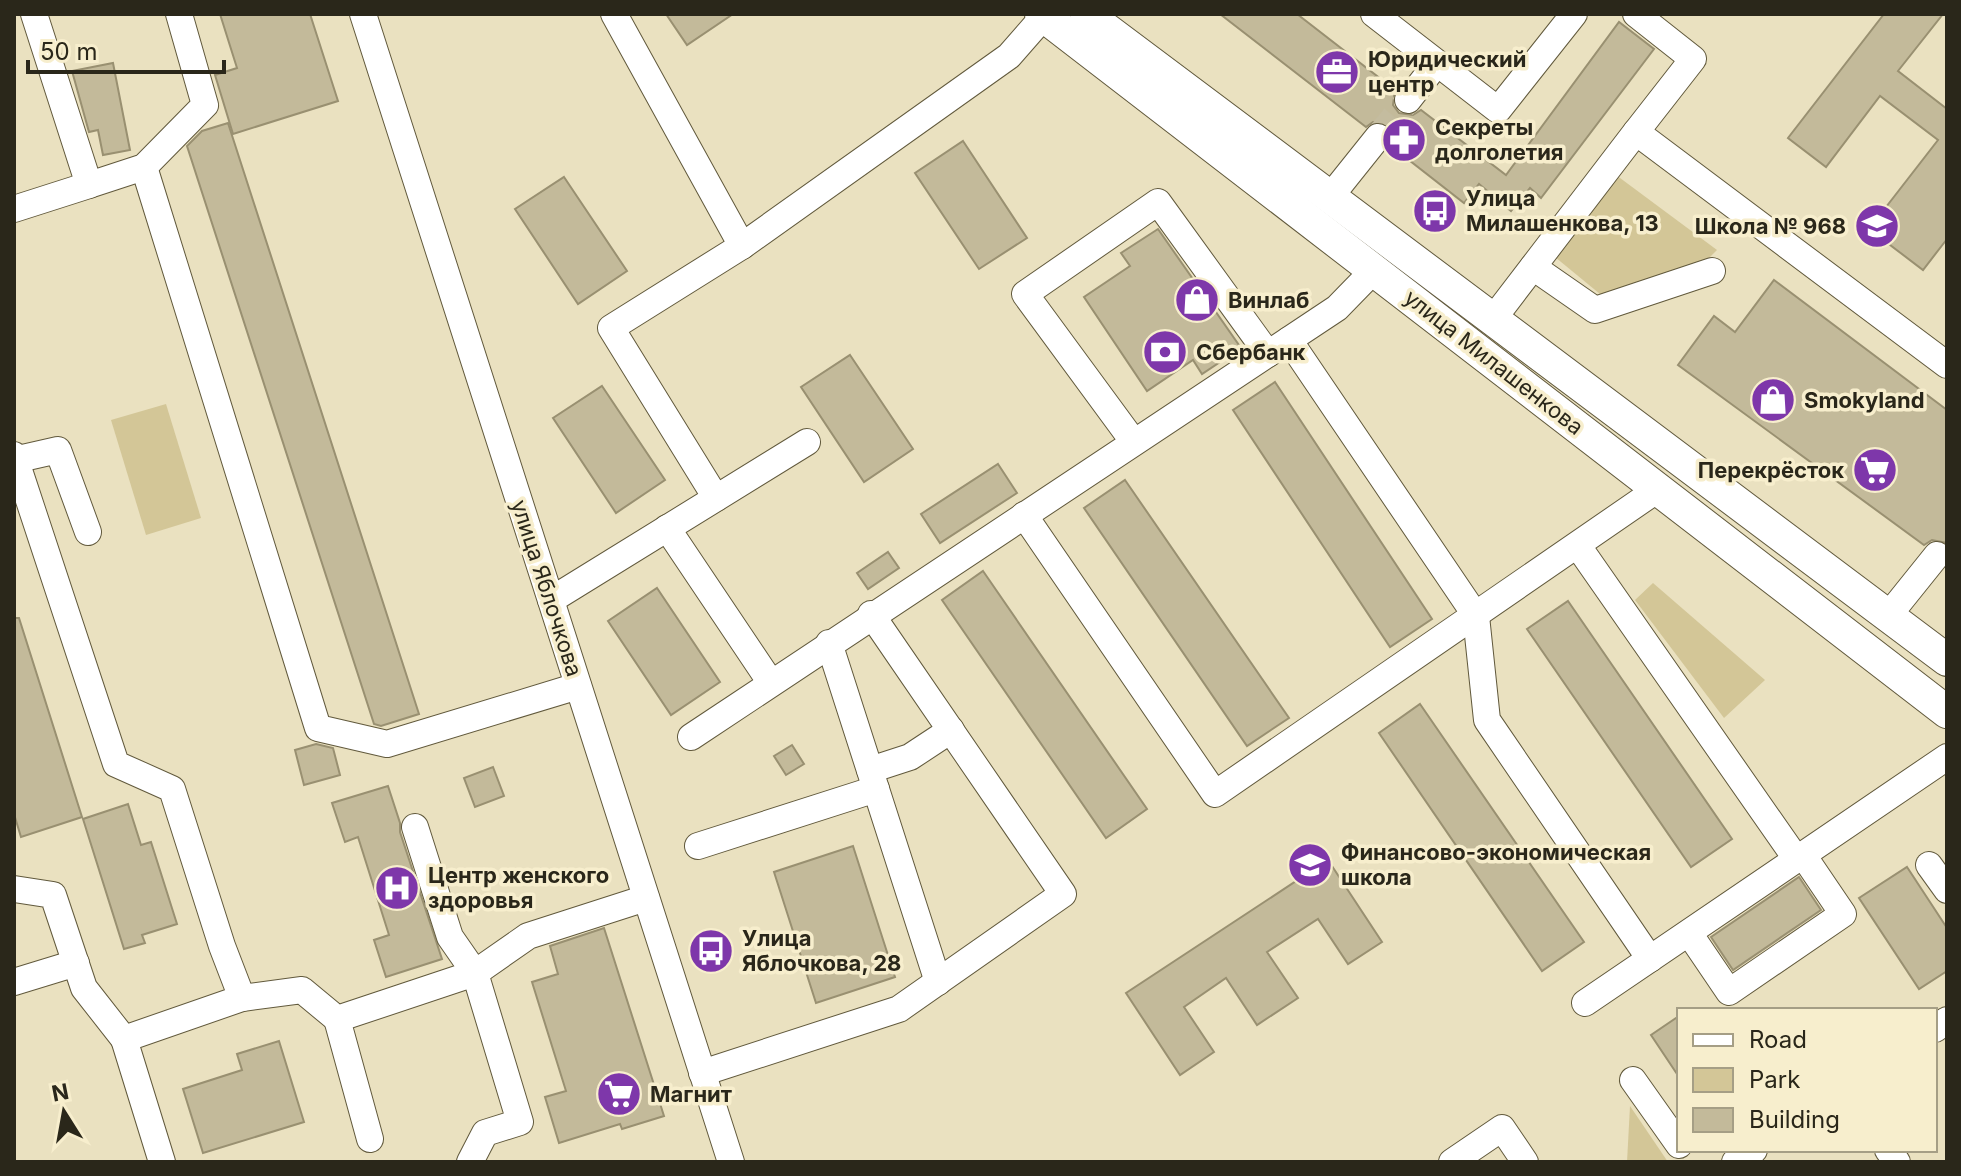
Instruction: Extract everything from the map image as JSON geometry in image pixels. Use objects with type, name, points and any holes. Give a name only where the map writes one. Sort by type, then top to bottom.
[{"type":"main road","name":"улица Милашенкова","points":[[1086,14],[1947,660]]},
{"type":"main road","name":"улица Милашенкова","points":[[1042,15],[1947,712]]},
{"type":"street","points":[[34,14],[89,185]]},
{"type":"street","points":[[14,209],[144,167],[205,105],[179,14]]},
{"type":"street","name":"улица Яблочкова","points":[[363,14],[731,1162]]},
{"type":"street","points":[[614,14],[742,246]]},
{"type":"street","points":[[1374,14],[1498,110],[1574,14]]},
{"type":"street","points":[[1493,319],[1693,59],[1636,14]]},
{"type":"street","points":[[716,498],[611,328],[742,246],[1009,56],[1042,15]]},
{"type":"street","points":[[1408,100],[1437,63]]},
{"type":"street","points":[[1636,132],[1947,365]]},
{"type":"street","points":[[1330,197],[1378,137]]},
{"type":"street","points":[[144,167],[318,728],[387,744],[578,686]]},
{"type":"street","points":[[1133,441],[1025,294],[1158,202],[1278,347],[1476,616],[1487,720],[1650,959]]},
{"type":"street","points":[[1533,267],[1595,310],[1712,271]]},
{"type":"street","points":[[691,737],[871,614],[1337,308],[1374,270]]},
{"type":"street","points":[[551,600],[807,442]]},
{"type":"street","points":[[88,532],[58,450],[14,458],[116,764],[172,789],[222,946],[242,998]]},
{"type":"street","points":[[1024,515],[1215,794],[1658,489]]},
{"type":"street","points":[[667,528],[771,683]]},
{"type":"street","points":[[1578,546],[1843,914],[1729,992],[1689,933]]},
{"type":"street","points":[[1888,616],[1937,555]]},
{"type":"street","points":[[702,1073],[899,1009],[1063,894],[871,614]]},
{"type":"street","points":[[829,643],[938,982]]},
{"type":"street","points":[[698,846],[873,779],[951,730]]},
{"type":"street","points":[[1585,1003],[1947,757]]},
{"type":"street","points":[[415,827],[450,937],[475,973],[520,1122],[485,1133],[470,1162]]},
{"type":"street","points":[[1929,865],[1947,890]]},
{"type":"street","points":[[14,889],[53,895],[84,988],[124,1039],[162,1162]]},
{"type":"street","points":[[337,1019],[475,973],[528,936],[646,898]]},
{"type":"street","points":[[14,982],[76,963]]},
{"type":"street","points":[[124,1039],[242,998],[302,990],[337,1019],[370,1139]]},
{"type":"street","points":[[1633,1080],[1677,1142]]},
{"type":"street","points":[[1452,1162],[1502,1128],[1525,1162]]},
{"type":"green space","points":[[1616,175],[1717,250],[1697,270],[1600,294],[1555,257]]},
{"type":"green space","points":[[166,404],[201,518],[146,535],[111,420]]},
{"type":"green space","points":[[1653,583],[1765,680],[1724,718],[1635,600]]},
{"type":"green space","points":[[1630,1106],[1668,1162],[1627,1162]]},
{"type":"building","points":[[220,14],[310,14],[338,101],[233,134],[215,75],[237,68]]},
{"type":"building","points":[[666,14],[733,14],[687,45]]},
{"type":"building","points":[[1220,14],[1297,14],[1395,90],[1393,105],[1399,113],[1413,115],[1421,110],[1506,175],[1619,22],[1654,49],[1541,198],[1530,188],[1511,211],[1479,184],[1464,203],[1391,146],[1393,132],[1387,124],[1373,122],[1366,127]]},
{"type":"building","points":[[1884,14],[1943,14],[1898,71],[1947,109],[1947,239],[1923,270],[1869,229],[1938,140],[1880,96],[1826,167],[1788,138]]},
{"type":"building","points":[[113,63],[130,150],[103,155],[98,130],[89,132],[72,71]]},
{"type":"building","points":[[228,123],[419,714],[381,726],[374,724],[187,146],[202,131]]},
{"type":"building","points":[[963,141],[1027,238],[979,269],[915,173]]},
{"type":"building","points":[[564,177],[627,271],[578,304],[515,209]]},
{"type":"building","points":[[1158,229],[1241,348],[1202,374],[1193,360],[1147,391],[1084,297],[1130,266],[1121,253]]},
{"type":"building","points":[[1774,280],[1947,410],[1947,543],[1932,540],[1924,545],[1678,365],[1714,316],[1735,332]]},
{"type":"building","points":[[850,355],[913,449],[864,482],[801,387]]},
{"type":"building","points":[[1275,382],[1432,619],[1390,647],[1233,410]]},
{"type":"building","points":[[602,386],[665,480],[616,513],[553,418]]},
{"type":"building","points":[[998,464],[1017,493],[940,543],[921,514]]},
{"type":"building","points":[[1125,480],[1289,718],[1247,746],[1084,508]]},
{"type":"building","points":[[888,552],[899,568],[868,589],[857,573]]},
{"type":"building","points":[[983,571],[1147,809],[1106,838],[942,600]]},
{"type":"building","points":[[657,588],[720,682],[671,715],[608,621]]},
{"type":"building","points":[[1568,601],[1732,839],[1691,867],[1527,629]]},
{"type":"building","points":[[14,618],[19,618],[82,817],[21,837],[14,814]]},
{"type":"building","points":[[1420,704],[1584,942],[1542,971],[1379,733]]},
{"type":"building","points":[[316,744],[333,748],[340,775],[304,785],[295,750]]},
{"type":"building","points":[[792,745],[804,764],[786,775],[774,756]]},
{"type":"building","points":[[493,767],[504,796],[475,807],[464,778]]},
{"type":"building","name":"Центр женского здоровья","points":[[388,786],[442,959],[386,977],[374,940],[389,935],[358,837],[345,842],[332,803]]},
{"type":"building","points":[[128,804],[141,845],[151,842],[177,924],[142,935],[145,943],[124,949],[83,819]]},
{"type":"building","points":[[853,846],[895,977],[816,1003],[774,872]]},
{"type":"building","points":[[1328,860],[1382,942],[1348,964],[1318,919],[1267,952],[1298,998],[1257,1025],[1226,978],[1184,1007],[1214,1052],[1180,1075],[1126,993]]},
{"type":"building","points":[[1907,867],[1947,928],[1947,971],[1919,989],[1859,898]]},
{"type":"building","points":[[1799,877],[1821,910],[1733,970],[1711,937]]},
{"type":"building","points":[[604,928],[664,1116],[622,1129],[620,1124],[559,1143],[545,1097],[566,1091],[532,982],[558,974],[550,946]]},
{"type":"building","points":[[1677,1017],[1677,1074],[1651,1035]]},
{"type":"building","points":[[279,1041],[304,1122],[203,1153],[183,1089],[242,1070],[237,1054]]},
{"type":"tunnel","points":[[1378,137],[1408,100]]},
{"type":"place","name":"Юридический центр","points":[[1337,72]]},
{"type":"place","name":"Секреты долголетия","points":[[1404,140]]},
{"type":"place","name":"Улица Милашенкова, 13","points":[[1435,211]]},
{"type":"place","name":"Школа № 968","points":[[1877,226]]},
{"type":"place","name":"Винлаб","points":[[1197,300]]},
{"type":"place","name":"Сбербанк","points":[[1165,352]]},
{"type":"place","name":"Smokyland","points":[[1773,400]]},
{"type":"place","name":"Перекрёсток","points":[[1875,470]]},
{"type":"place","name":"Финансово-экономическая школа","points":[[1310,865]]},
{"type":"place","name":"Центр женского здоровья","points":[[397,888]]},
{"type":"place","name":"Улица Яблочкова, 28","points":[[711,951]]},
{"type":"place","name":"Магнит","points":[[619,1094]]}]
